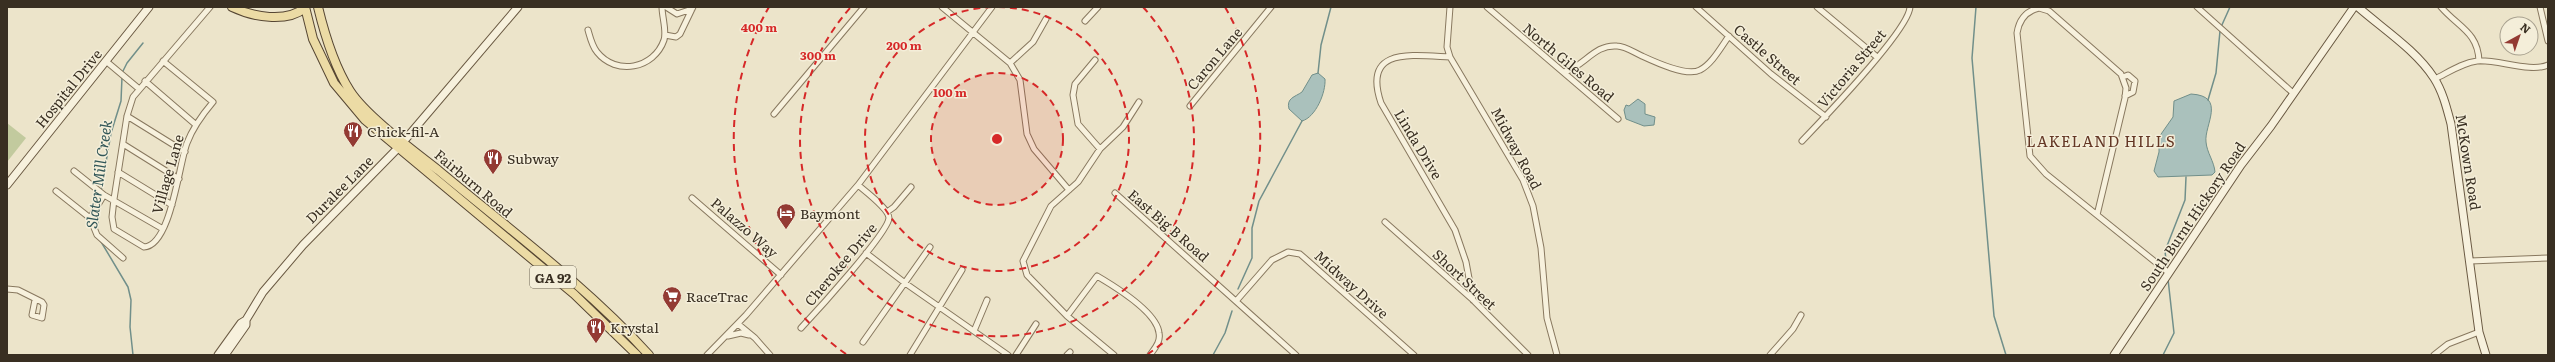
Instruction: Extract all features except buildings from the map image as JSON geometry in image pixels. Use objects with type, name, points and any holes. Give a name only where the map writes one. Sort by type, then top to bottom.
[{"type":"main road","name":"Fairburn Road","points":[[232,7],[249,13],[270,16],[295,15],[305,7],[313,39],[334,83],[365,120],[401,145],[552,263],[632,336],[649,355]]},
{"type":"main road","name":"Fairburn Road","points":[[318,7],[330,47],[351,93],[401,145],[574,294],[637,355]]},
{"type":"street","name":"Hospital Drive","points":[[7,185],[107,62],[149,7]]},
{"type":"street","points":[[114,200],[127,116],[138,88],[210,7]]},
{"type":"street","name":"Duralee Lane","points":[[225,355],[246,325],[246,320],[263,292],[303,245],[401,145],[518,7]]},
{"type":"street","points":[[588,30],[597,52],[608,62],[624,67],[637,65],[651,59],[659,51],[665,35],[662,7]]},
{"type":"street","points":[[666,7],[677,14],[693,8]]},
{"type":"street","points":[[774,114],[864,7]]},
{"type":"street","points":[[942,7],[1010,63],[1020,80],[1027,134],[1034,150],[1069,190]]},
{"type":"street","points":[[706,355],[738,324],[858,185],[974,34],[992,7]]},
{"type":"street","points":[[1086,21],[1098,7]]},
{"type":"street","name":"Caron Lane","points":[[1190,106],[1271,7]]},
{"type":"street","name":"Midway Road","points":[[1450,7],[1447,47],[1450,57],[1523,180],[1533,206],[1541,248],[1547,318],[1557,355]]},
{"type":"street","name":"North Giles Road","points":[[1487,7],[1618,119]]},
{"type":"street","name":"Castle Street","points":[[1696,7],[1771,74],[1826,116]]},
{"type":"street","points":[[1817,7],[1877,57]]},
{"type":"street","name":"Victoria Street","points":[[1802,141],[1826,116],[1877,57],[1909,16],[1910,7]]},
{"type":"street","points":[[2197,7],[2293,93]]},
{"type":"street","name":"South Burnt Hickory Road","points":[[2114,355],[2241,165],[2271,126],[2354,7]]},
{"type":"street","name":"McKown Road","points":[[2358,7],[2424,63],[2435,79],[2445,102],[2451,124],[2479,332],[2486,355]]},
{"type":"street","points":[[2441,7],[2472,36],[2478,48],[2479,61]]},
{"type":"street","points":[[2540,7],[2548,41]]},
{"type":"street","points":[[665,35],[676,37],[680,34],[693,8]]},
{"type":"street","points":[[2097,215],[2126,88],[2122,77],[2049,11],[2039,8],[2032,10],[2018,25],[2017,33],[2030,156],[2046,174],[2168,273]]},
{"type":"street","points":[[1010,63],[1033,42],[1046,19]]},
{"type":"street","points":[[1564,72],[1570,71],[1592,53],[1604,47],[1618,45],[1653,61],[1690,73],[1700,70],[1708,64],[1729,36]]},
{"type":"street","name":"Linda Drive","points":[[1450,57],[1390,59],[1381,64],[1376,74],[1375,86],[1381,103],[1455,230],[1466,262],[1473,300]]},
{"type":"street","points":[[1095,60],[1075,84],[1074,95],[1078,124],[1100,149]]},
{"type":"street","name":"Village Lane","points":[[114,200],[112,217],[114,229],[144,247],[148,247],[163,229],[172,205],[186,145],[195,124],[213,102],[163,61]]},
{"type":"street","points":[[2435,79],[2465,64],[2479,61],[2534,67],[2548,65]]},
{"type":"street","points":[[107,62],[138,88]]},
{"type":"street","points":[[2122,77],[2128,75],[2135,81],[2132,92],[2125,96]]},
{"type":"street","points":[[145,81],[195,124]]},
{"type":"street","points":[[1114,355],[1067,316],[1027,275],[1023,261],[1051,206],[1078,182],[1100,149],[1123,127],[1139,102]]},
{"type":"street","points":[[127,116],[185,152]]},
{"type":"street","points":[[123,144],[179,179]]},
{"type":"street","points":[[74,171],[104,195],[163,229]]},
{"type":"street","points":[[118,172],[172,205]]},
{"type":"street","name":"Cherokee Drive","points":[[801,328],[866,253],[887,225],[889,216],[887,212],[858,185]]},
{"type":"street","name":"Cherokee Drive","points":[[887,212],[894,207],[911,186]]},
{"type":"street","points":[[56,191],[90,218],[97,235],[123,258]]},
{"type":"street","name":"East Big B Road","points":[[1114,193],[1237,300],[1296,355]]},
{"type":"street","points":[[90,218],[104,195]]},
{"type":"street","name":"Palazzo Way","points":[[692,198],[781,275]]},
{"type":"street","name":"Short Street","points":[[1384,222],[1473,300],[1528,355]]},
{"type":"street","points":[[863,342],[930,247]]},
{"type":"street","name":"Midway Drive","points":[[1237,300],[1272,260],[1288,252],[1300,254],[1414,355]]},
{"type":"street","points":[[866,253],[905,283],[1008,355]]},
{"type":"street","points":[[2470,261],[2548,258]]},
{"type":"street","points":[[910,355],[941,307],[962,270]]},
{"type":"street","points":[[1067,316],[1097,276],[1124,292],[1157,323],[1160,334],[1157,346],[1150,355]]},
{"type":"street","points":[[7,289],[18,290],[35,300]]},
{"type":"street","points":[[974,331],[987,300]]},
{"type":"street","points":[[746,315],[745,325],[748,332]]},
{"type":"street","points":[[1770,355],[1793,329],[1801,315]]},
{"type":"street","name":"Duralee Lane","points":[[218,355],[241,323],[246,320]]},
{"type":"street","points":[[738,324],[755,338],[770,355]]},
{"type":"street","points":[[1016,355],[1036,324]]},
{"type":"street","points":[[2434,355],[2448,344],[2479,332]]},
{"type":"street","points":[[727,336],[741,333],[755,338]]},
{"type":"green space","points":[[7,123],[26,138],[7,162]]},
{"type":"water","points":[[1318,73],[1325,79],[1322,97],[1312,115],[1302,121],[1289,109],[1289,102],[1292,98],[1302,92],[1312,75]]},
{"type":"water","points":[[2191,94],[2202,96],[2208,100],[2211,106],[2206,142],[2215,172],[2212,175],[2158,177],[2154,171],[2159,152],[2159,137],[2173,117],[2174,101]]},
{"type":"water","points":[[1638,99],[1645,104],[1645,114],[1655,117],[1654,125],[1644,126],[1626,119],[1624,110],[1626,105],[1629,106]]},
{"type":"waterway","points":[[1318,73],[1321,45],[1331,7]]},
{"type":"waterway","points":[[1976,7],[1972,58],[1994,316],[2006,355]]},
{"type":"waterway","points":[[2221,27],[2230,7]]},
{"type":"waterway","points":[[2208,100],[2216,73],[2220,31]]},
{"type":"waterway","name":"Slater Mill Creek","points":[[122,73],[127,63],[143,43]]},
{"type":"waterway","name":"Slater Mill Creek","points":[[101,191],[111,133],[121,101],[122,77]]},
{"type":"waterway","points":[[1238,289],[1252,258],[1252,228],[1259,201],[1302,121]]},
{"type":"waterway","points":[[2167,269],[2165,251],[2185,200],[2186,177]]},
{"type":"waterway","name":"Slater Mill Creek","points":[[97,231],[100,205]]},
{"type":"waterway","name":"Slater Mill Creek","points":[[100,240],[128,287],[131,300],[130,327],[133,355]]},
{"type":"waterway","points":[[2163,355],[2174,333],[2168,279]]},
{"type":"waterway","points":[[1213,355],[1225,333],[1232,311]]},
{"type":"place","name":"Chick-fil-A","points":[[353,148]]},
{"type":"place","name":"Subway","points":[[493,175]]},
{"type":"place","name":"Baymont","points":[[786,230]]},
{"type":"place","name":"RaceTrac","points":[[672,313]]},
{"type":"place","name":"Krystal","points":[[596,344]]},
{"type":"district","name":"LAKELAND HILLS","points":[[2101,140]]}]
